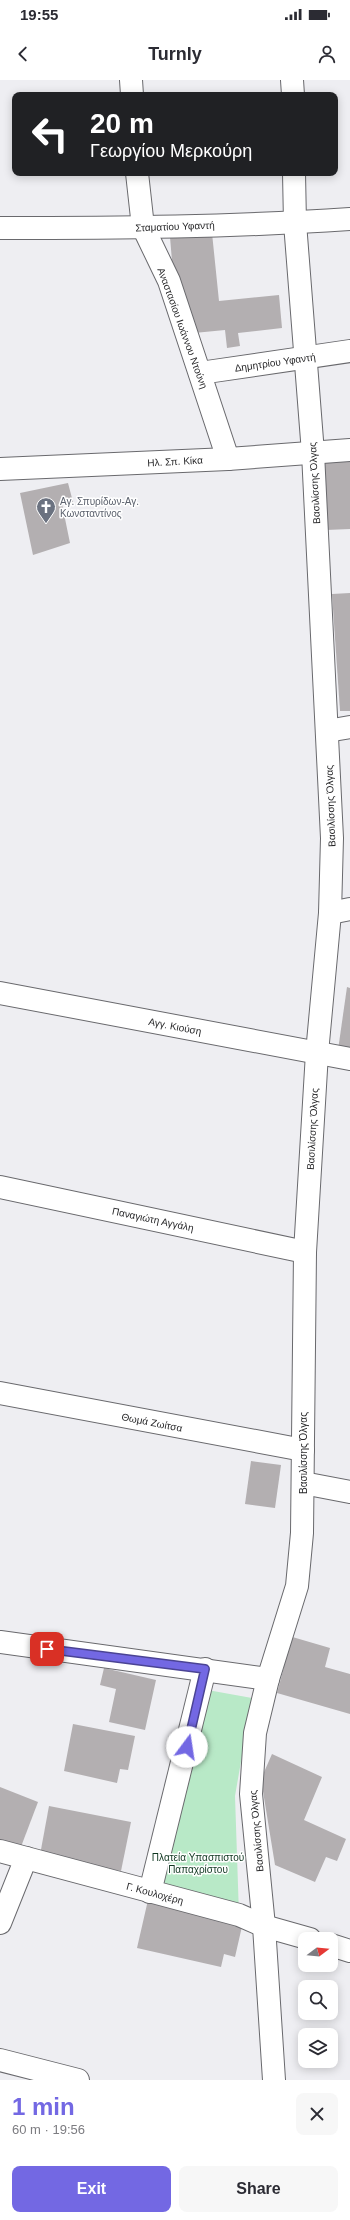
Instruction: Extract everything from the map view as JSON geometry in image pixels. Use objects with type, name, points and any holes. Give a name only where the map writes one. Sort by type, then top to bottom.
[{"type":"street","points":[[131,80],[132,92]]},
{"type":"street","points":[[292,80],[293,92]]},
{"type":"street","name":"Αναστασίου Ιωάννου Ντούνη","points":[[137,176],[144,227],[169,282],[228,459]]},
{"type":"street","name":"Βασιλίσσης Όλγας","points":[[274,2080],[264,1926],[251,1794],[255,1733],[268,1678],[296,1586],[302,1533],[305,1252],[317,1053],[340,911],[332,838],[313,453],[295,223],[294,176]]},
{"type":"street","name":"Σταματίου Υφαντή","points":[[0,228],[144,227],[295,223],[350,219]]},
{"type":"street","name":"Δημητρίου Υφαντή","points":[[200,373],[350,351]]},
{"type":"street","name":"Ηλ. Σπ. Κίκα","points":[[0,469],[228,459],[350,450]]},
{"type":"street","points":[[327,731],[350,727]]},
{"type":"street","name":"Αγγ. Κιούση","points":[[0,993],[350,1059]]},
{"type":"street","name":"Παναγιώτη Αγγάλη","points":[[0,1187],[305,1252]]},
{"type":"street","name":"Θωμά Ζωίτσα","points":[[0,1393],[303,1450]]},
{"type":"street","points":[[303,1483],[350,1492]]},
{"type":"street","points":[[0,1642],[268,1678]]},
{"type":"street","points":[[150,1892],[205,1669]]},
{"type":"street","name":"Γ. Κουλοχέρη","points":[[0,1851],[239,1915],[264,1926],[298,1936]]},
{"type":"street","points":[[0,1923],[26,1858]]},
{"type":"street","points":[[338,1947],[350,1951]]},
{"type":"street","points":[[0,2060],[78,2080]]},
{"type":"green space","name":"Πλατεία Υπασπιστού Παπαχρίστου","points":[[202,1689],[252,1698],[235,1796],[239,1915],[150,1892]]},
{"type":"building","points":[[212,233],[219,301],[279,295],[282,328],[238,333],[240,346],[227,348],[225,330],[194,333],[172,261],[170,237]]},
{"type":"building","points":[[350,458],[350,529],[326,530],[322,460]]},
{"type":"building","name":"Αγ. Σπυρίδων-Αγ. Κωνσταντίνος","points":[[68,483],[73,502],[62,504],[70,543],[33,555],[20,493]]},
{"type":"building","points":[[350,593],[350,711],[340,711],[332,594]]},
{"type":"building","points":[[347,987],[350,988],[350,1052],[338,1050]]},
{"type":"building","points":[[251,1461],[281,1465],[275,1508],[245,1504]]},
{"type":"building","points":[[289,1636],[330,1648],[325,1667],[350,1674],[350,1714],[277,1693],[284,1667],[280,1666]]},
{"type":"building","points":[[104,1668],[156,1680],[145,1730],[109,1722],[116,1689],[100,1685]]},
{"type":"building","points":[[73,1724],[135,1736],[128,1770],[120,1769],[117,1783],[64,1771]]},
{"type":"building","points":[[272,1754],[322,1777],[304,1820],[346,1839],[337,1861],[326,1857],[315,1882],[275,1865],[261,1779]]},
{"type":"building","points":[[0,1787],[38,1802],[19,1852],[0,1845]]},
{"type":"building","points":[[49,1806],[131,1822],[121,1871],[40,1855]]},
{"type":"building","points":[[148,1900],[243,1922],[235,1957],[224,1954],[221,1967],[137,1948]]},
{"type":"place","name":"Αγ. Σπυρίδων-Αγ. Κωνσταντίνος","points":[[46,524]]},
{"type":"route","points":[[47,1649],[205,1669],[202,1689],[187,1747]]}]
